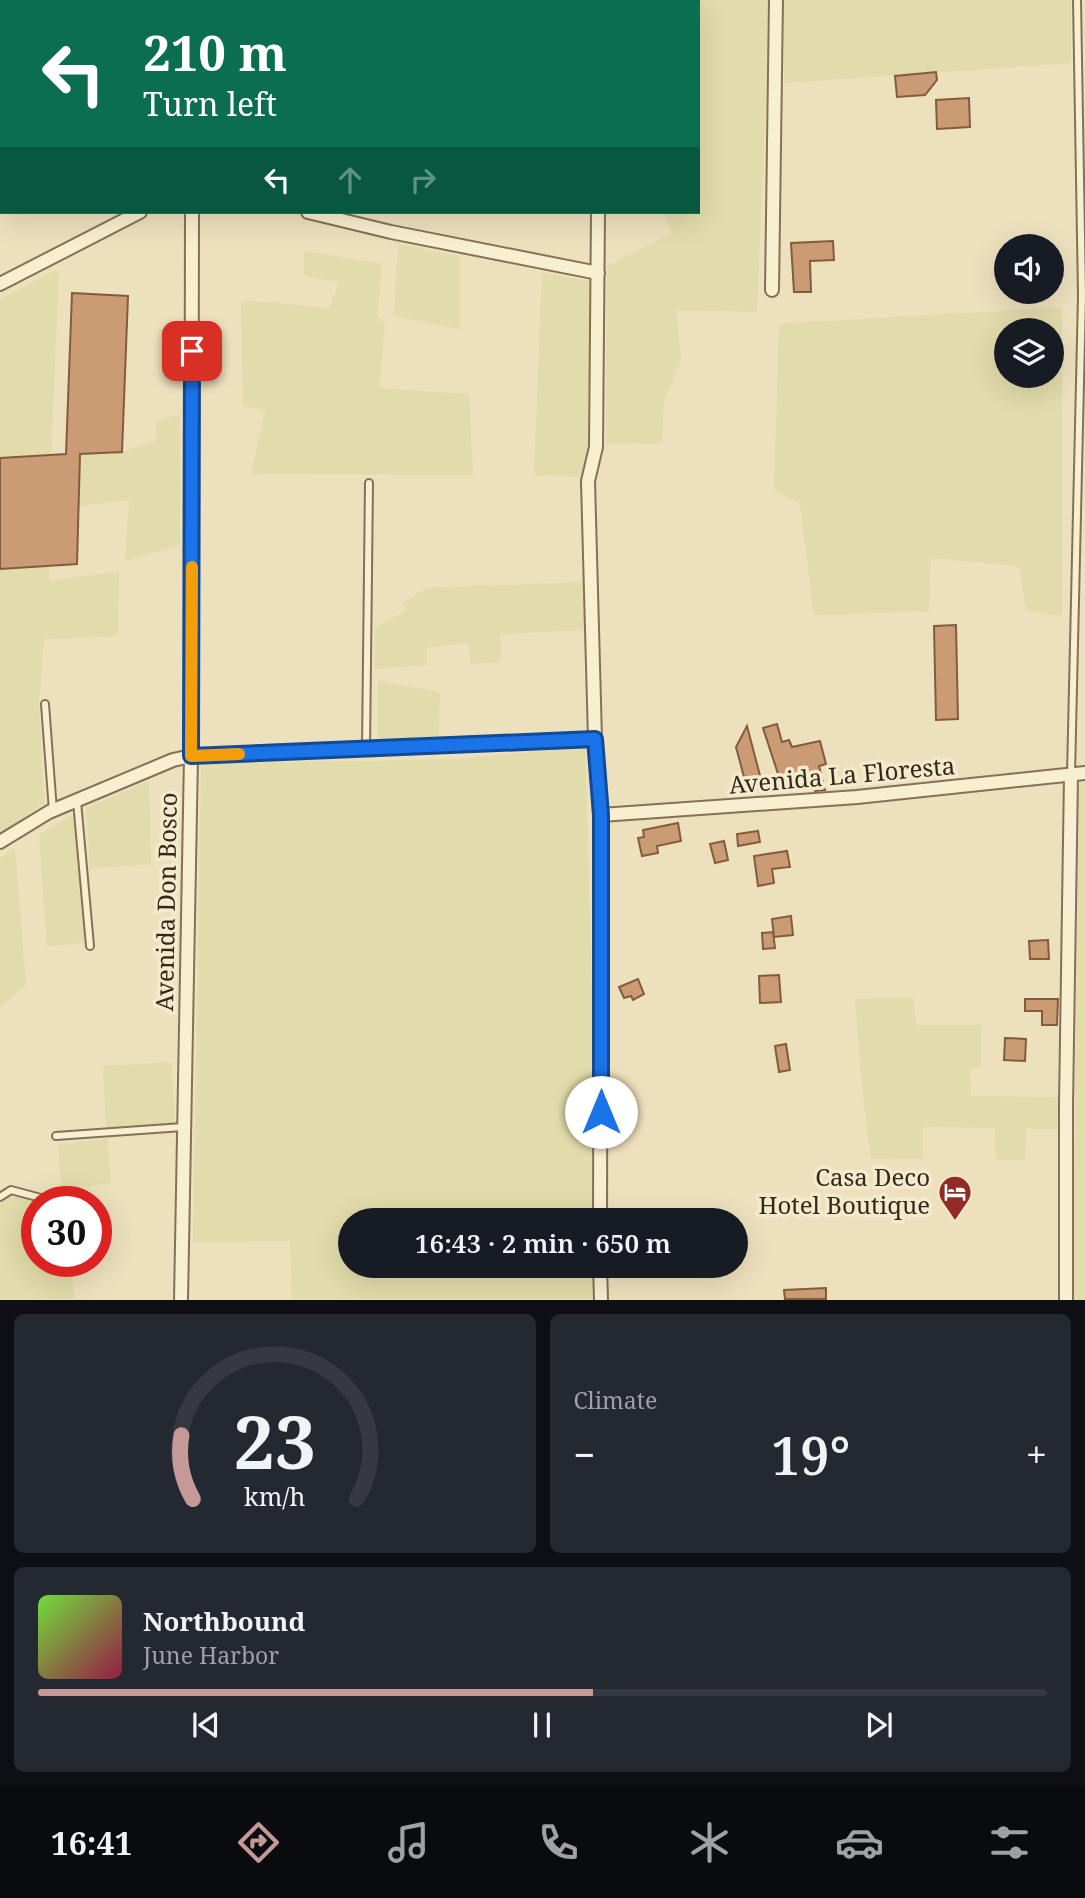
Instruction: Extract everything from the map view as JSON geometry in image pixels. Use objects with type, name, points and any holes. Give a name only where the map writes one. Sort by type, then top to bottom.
[{"type":"street","points":[[772,290],[776,0]]},
{"type":"street","points":[[0,284],[136,214]]},
{"type":"street","name":"Avenida Don Bosco","points":[[181,1300],[191,756],[192,214]]},
{"type":"street","points":[[316,214],[391,232],[598,273]]},
{"type":"street","points":[[598,214],[596,447],[588,481],[595,739],[601,815],[600,1208]]},
{"type":"street","points":[[0,842],[53,811],[173,760],[191,756],[595,739]]},
{"type":"street","name":"Avenida La Floresta","points":[[601,815],[857,797],[1085,774]]},
{"type":"street","points":[[1066,1300],[1071,775]]},
{"type":"street","points":[[600,1278],[601,1300]]},
{"type":"lane","points":[[1071,775],[1082,295],[1081,55],[1077,0]]},
{"type":"lane","points":[[366,749],[369,483]]},
{"type":"lane","points":[[45,704],[53,811]]},
{"type":"lane","points":[[77,801],[90,946]]},
{"type":"lane","points":[[56,1136],[183,1127]]},
{"type":"lane","points":[[0,1197],[11,1190],[21,1193]]},
{"type":"shaded area","points":[[700,0],[770,0],[757,312],[676,310],[681,360],[664,402],[662,443],[606,444],[607,266],[672,233],[664,214],[700,214]]},
{"type":"shaded area","points":[[784,0],[1071,0],[1071,63],[784,83]]},
{"type":"shaded area","points":[[398,244],[460,256],[460,329],[394,316]]},
{"type":"shaded area","points":[[304,251],[381,264],[378,316],[385,324],[379,388],[469,394],[473,475],[251,474],[265,410],[243,406],[241,301],[329,309],[339,282],[304,276]]},
{"type":"shaded area","points":[[59,269],[51,455],[0,458],[0,299]]},
{"type":"shaded area","points":[[542,273],[590,281],[588,449],[581,477],[534,475]]},
{"type":"shaded area","points":[[1062,307],[1062,318],[994,318],[994,388],[1062,388],[1062,615],[1026,611],[1019,566],[931,558],[929,611],[814,615],[800,504],[774,490],[779,324]]},
{"type":"shaded area","points":[[180,414],[180,545],[125,561],[129,500],[79,506],[80,454],[122,452],[156,440],[157,421]]},
{"type":"shaded area","points":[[49,566],[49,581],[119,571],[118,636],[44,639],[39,702],[44,803],[0,834],[0,569]]},
{"type":"shaded area","points":[[584,582],[586,630],[500,634],[501,662],[470,664],[469,643],[427,647],[427,665],[375,669],[375,628],[406,611],[403,603],[426,588]]},
{"type":"shaded area","points":[[378,681],[440,692],[439,743],[378,743]]},
{"type":"shaded area","points":[[585,747],[592,994],[593,1208],[338,1208],[338,1278],[594,1278],[594,1299],[292,1299],[290,1241],[193,1242],[201,764],[457,759]]},
{"type":"shaded area","points":[[149,781],[151,864],[90,869],[86,808]]},
{"type":"shaded area","points":[[1078,782],[1085,782],[1085,1300],[1073,1299]]},
{"type":"shaded area","points":[[71,815],[75,822],[85,942],[47,947],[39,835]]},
{"type":"shaded area","points":[[15,847],[26,985],[0,1007],[0,858]]},
{"type":"shaded area","points":[[914,998],[916,1025],[981,1025],[981,1068],[970,1068],[971,1096],[1058,1097],[1057,1129],[1026,1129],[1025,1160],[996,1160],[995,1128],[923,1127],[923,1158],[871,1159],[855,999]]},
{"type":"shaded area","points":[[171,1062],[175,1124],[106,1128],[103,1066]]},
{"type":"shaded area","points":[[107,1139],[111,1183],[62,1186],[58,1144]]},
{"type":"shaded area","points":[[13,1195],[21,1198],[21,1277],[72,1277],[75,1299],[0,1299],[0,1203]]},
{"type":"building","points":[[936,72],[937,80],[925,95],[897,97],[895,76]]},
{"type":"building","points":[[969,98],[970,127],[937,129],[936,100]]},
{"type":"building","points":[[833,241],[834,260],[810,261],[811,292],[794,292],[791,243]]},
{"type":"building","points":[[72,293],[128,296],[122,452],[80,454],[77,564],[0,569],[0,458],[66,454]]},
{"type":"building","points":[[956,625],[958,719],[936,720],[934,626]]},
{"type":"building","points":[[777,724],[782,742],[789,740],[792,747],[820,741],[826,764],[819,766],[825,790],[815,791],[812,780],[783,789],[763,728]]},
{"type":"building","points":[[747,726],[763,787],[748,792],[736,747]]},
{"type":"building","points":[[678,823],[681,841],[657,846],[658,853],[642,856],[638,838],[644,837],[643,830]]},
{"type":"building","points":[[758,831],[760,842],[738,846],[737,834]]},
{"type":"building","points":[[724,841],[728,860],[715,863],[710,844]]},
{"type":"building","points":[[787,851],[790,867],[772,869],[774,883],[758,886],[754,856]]},
{"type":"building","points":[[791,916],[793,935],[774,937],[772,919]]},
{"type":"building","points":[[773,932],[775,948],[763,949],[762,933]]},
{"type":"building","points":[[1048,940],[1049,959],[1030,959],[1029,941]]},
{"type":"building","points":[[779,975],[781,1002],[760,1003],[759,976]]},
{"type":"building","points":[[638,979],[644,994],[633,1000],[631,996],[624,998],[619,987]]},
{"type":"building","points":[[1025,999],[1058,999],[1057,1025],[1042,1025],[1042,1011],[1025,1011]]},
{"type":"building","points":[[1005,1038],[1026,1039],[1025,1061],[1004,1060]]},
{"type":"building","points":[[786,1044],[790,1070],[779,1072],[775,1046]]},
{"type":"building","points":[[826,1288],[826,1299],[785,1299],[784,1290]]},
{"type":"slow traffic","points":[[192,567],[191,756],[239,754]]},
{"type":"place","name":"Casa Deco Hotel Boutique","points":[[955,1222]]},
{"type":"route","points":[[192,351],[191,756],[595,739],[601,815],[601,1112]]}]
